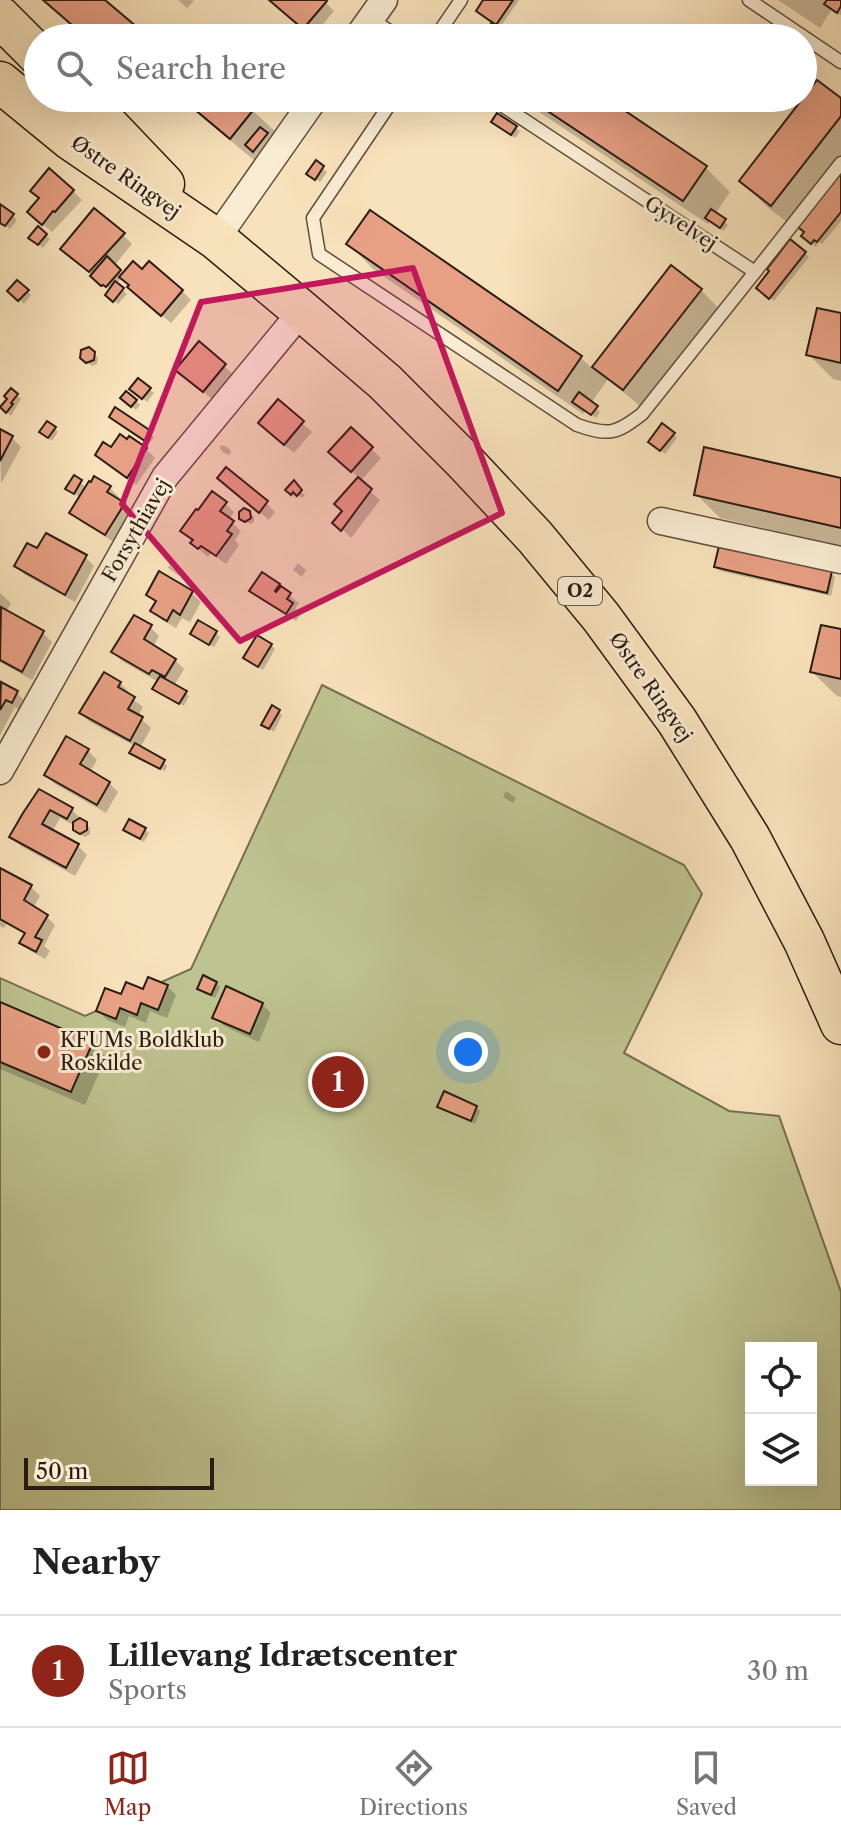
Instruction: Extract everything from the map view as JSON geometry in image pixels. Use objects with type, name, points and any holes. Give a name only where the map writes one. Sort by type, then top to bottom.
[{"type":"main road","points":[[0,17],[24,41]]},
{"type":"main road","points":[[0,51],[24,72]]},
{"type":"main road","name":"Østre Ringvej","points":[[0,82],[24,102]]},
{"type":"main road","name":"Østre Ringvej","points":[[37,112],[71,140],[216,239],[302,311],[385,382],[535,537],[601,617],[677,721],[750,838],[804,941],[841,1024]]},
{"type":"main road","points":[[69,112],[152,171]]},
{"type":"main road","name":"Østre Ringvej","points":[[95,112],[216,239]]},
{"type":"street","points":[[216,239],[305,112]]},
{"type":"street","name":"Forsythiavej","points":[[0,771],[165,477],[302,311]]},
{"type":"street","points":[[661,521],[841,560]]},
{"type":"lane","points":[[445,24],[461,0]]},
{"type":"lane","points":[[749,0],[785,24]]},
{"type":"lane","points":[[817,46],[841,62]]},
{"type":"lane","points":[[385,112],[313,218],[319,254],[577,425],[599,432],[622,429],[642,414],[841,163]]},
{"type":"lane","name":"Gyvelvej","points":[[512,112],[755,272]]},
{"type":"highlighted area","points":[[413,268],[502,513],[240,641],[122,504],[201,302]]},
{"type":"green space","points":[[322,685],[684,865],[702,894],[624,1053],[729,1111],[779,1116],[841,1292],[841,1510],[0,1510],[0,978],[85,1016],[191,969]]},
{"type":"building","points":[[43,0],[105,0],[133,24],[71,24]]},
{"type":"building","points":[[269,0],[327,1],[307,24],[297,24]]},
{"type":"building","points":[[483,0],[513,0],[497,24],[476,11]]},
{"type":"building","points":[[827,0],[841,0],[837,13],[824,4]]},
{"type":"building","points":[[817,80],[841,98],[841,116],[771,206],[739,181],[792,112],[817,112]]},
{"type":"building","points":[[198,112],[252,112],[230,139]]},
{"type":"building","points":[[549,112],[627,112],[707,166],[683,201]]},
{"type":"building","points":[[497,113],[517,126],[511,135],[491,122]]},
{"type":"building","points":[[260,127],[268,133],[253,152],[245,145]]},
{"type":"building","points":[[316,160],[324,166],[315,180],[306,174]]},
{"type":"building","points":[[49,168],[74,190],[42,225],[27,212],[39,198],[30,191]]},
{"type":"building","points":[[841,173],[841,212],[817,242],[814,240],[811,244],[801,236],[804,232],[798,227]]},
{"type":"building","points":[[0,204],[14,214],[5,226],[0,223]]},
{"type":"building","points":[[94,208],[125,233],[89,272],[60,249]]},
{"type":"building","points":[[711,209],[726,219],[720,228],[705,218]]},
{"type":"building","points":[[370,210],[582,356],[558,391],[346,244]]},
{"type":"building","points":[[38,226],[47,234],[38,245],[28,238]]},
{"type":"building","points":[[790,239],[806,252],[769,299],[756,288]]},
{"type":"building","points":[[107,256],[121,270],[106,287],[90,276]]},
{"type":"building","points":[[133,261],[142,269],[149,261],[183,290],[161,316],[119,277]]},
{"type":"building","points":[[671,265],[702,289],[623,390],[592,367]]},
{"type":"building","points":[[17,280],[29,290],[18,301],[7,291]]},
{"type":"building","points":[[115,281],[124,288],[113,302],[105,295]]},
{"type":"building","points":[[817,308],[841,313],[841,363],[806,355]]},
{"type":"building","points":[[199,341],[226,364],[203,392],[175,370]]},
{"type":"building","points":[[89,347],[95,352],[94,360],[86,363],[80,358],[81,350]]},
{"type":"building","points":[[138,378],[151,388],[142,399],[129,389]]},
{"type":"building","points":[[11,388],[18,394],[6,413],[0,407]]},
{"type":"building","points":[[126,391],[137,400],[131,407],[120,398]]},
{"type":"building","points":[[579,392],[598,406],[591,415],[572,402]]},
{"type":"building","points":[[278,399],[304,421],[284,445],[258,423]]},
{"type":"building","points":[[115,407],[151,431],[145,441],[109,417]]},
{"type":"building","points":[[47,421],[56,427],[48,438],[39,432]]},
{"type":"building","points":[[662,423],[675,433],[660,451],[648,442]]},
{"type":"building","points":[[351,427],[373,447],[351,472],[328,452]]},
{"type":"building","points":[[0,429],[13,436],[0,461]]},
{"type":"building","points":[[120,434],[147,448],[127,478],[95,455],[103,442],[111,447]]},
{"type":"building","points":[[704,447],[841,478],[841,528],[694,495]]},
{"type":"building","points":[[226,467],[268,501],[259,513],[217,478]]},
{"type":"building","points":[[74,475],[82,480],[74,494],[65,489]]},
{"type":"building","points":[[94,476],[111,486],[107,492],[125,503],[105,535],[69,513]]},
{"type":"building","points":[[358,477],[372,489],[341,531],[332,523],[342,511],[334,504]]},
{"type":"building","points":[[294,480],[302,490],[297,496],[285,490]]},
{"type":"building","points":[[212,491],[227,502],[220,511],[234,521],[227,531],[232,534],[216,556],[201,546],[198,549],[190,543],[193,540],[180,531]]},
{"type":"building","points":[[244,508],[250,511],[251,518],[245,522],[239,519],[239,512]]},
{"type":"building","points":[[46,533],[87,555],[65,595],[14,566],[27,543],[37,548]]},
{"type":"building","points":[[719,546],[832,571],[827,593],[714,567]]},
{"type":"building","points":[[159,571],[193,591],[180,615],[173,610],[167,621],[150,611],[156,601],[146,595]]},
{"type":"building","points":[[262,572],[280,584],[276,592],[281,586],[291,593],[287,599],[293,603],[286,614],[249,591]]},
{"type":"building","points":[[1,607],[44,631],[22,672],[0,660]]},
{"type":"building","points":[[134,615],[152,625],[144,639],[176,659],[165,677],[152,670],[149,674],[111,652]]},
{"type":"building","points":[[198,620],[217,631],[209,645],[190,634]]},
{"type":"building","points":[[821,625],[841,629],[841,679],[810,672]]},
{"type":"building","points":[[257,635],[272,644],[258,667],[243,658]]},
{"type":"building","points":[[104,672],[121,682],[118,687],[135,697],[128,709],[143,717],[130,741],[79,713]]},
{"type":"building","points":[[160,676],[187,691],[179,704],[152,689]]},
{"type":"building","points":[[1,682],[18,691],[12,703],[6,700],[0,710]]},
{"type":"building","points":[[272,705],[280,710],[269,729],[261,725]]},
{"type":"building","points":[[66,736],[89,749],[80,764],[110,782],[97,805],[44,775]]},
{"type":"building","points":[[135,743],[165,760],[160,769],[129,753]]},
{"type":"building","points":[[39,789],[73,808],[67,819],[50,810],[42,824],[79,844],[66,868],[9,837]]},
{"type":"building","points":[[80,818],[87,822],[87,830],[80,834],[73,830],[73,822]]},
{"type":"building","points":[[129,819],[146,828],[140,839],[123,830]]},
{"type":"building","points":[[0,868],[32,885],[24,900],[48,915],[35,937],[42,940],[36,952],[19,943],[25,933],[0,919]]},
{"type":"building","points":[[203,975],[217,982],[211,995],[197,989]]},
{"type":"building","points":[[148,977],[168,985],[158,1010],[141,1003],[137,1015],[120,1008],[116,1019],[96,1011],[105,988],[121,994],[126,982],[143,989]]},
{"type":"building","points":[[226,986],[263,1003],[250,1034],[212,1018]]},
{"type":"building","name":"KFUMs Boldklub Roskilde","points":[[0,1002],[93,1042],[71,1092],[0,1062]]},
{"type":"building","points":[[444,1091],[477,1106],[471,1121],[437,1107]]},
{"type":"place","name":"KFUMs Boldklub Roskilde","points":[[44,1052]]},
{"type":"place","name":"Lillevang Idrætscenter","points":[[338,1082]]}]
